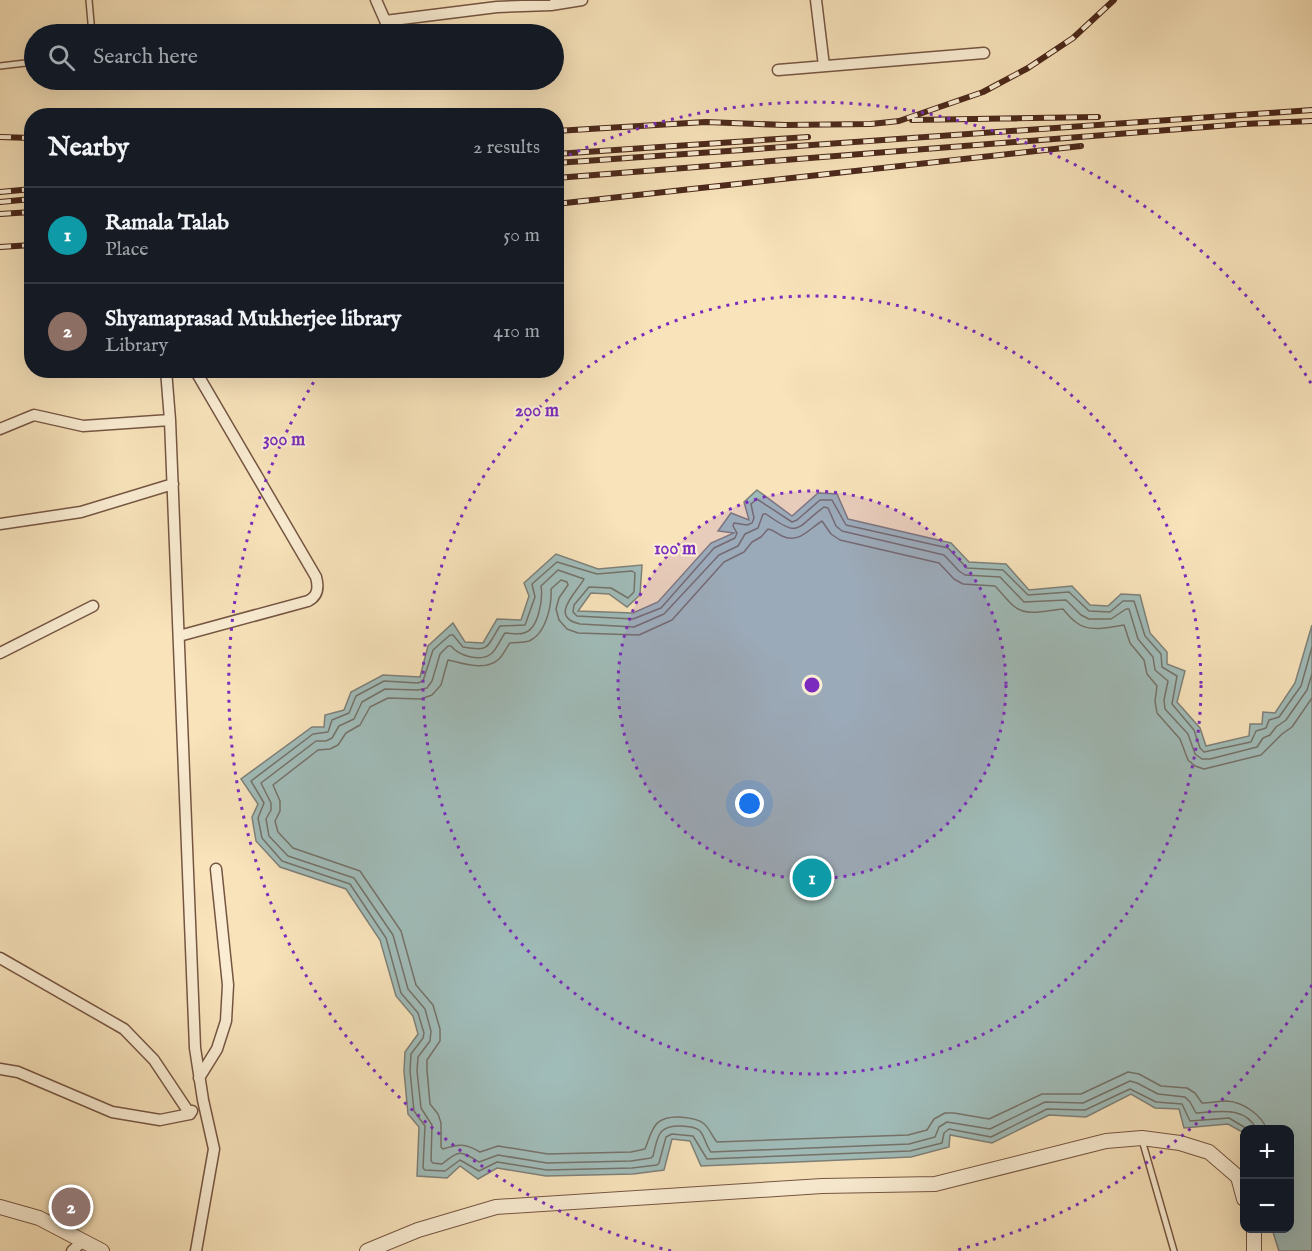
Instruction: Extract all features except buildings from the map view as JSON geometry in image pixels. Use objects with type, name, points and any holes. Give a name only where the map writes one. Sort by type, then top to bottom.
[{"type":"street","points":[[376,0],[387,24]]},
{"type":"street","points":[[386,21],[497,7],[582,0]]},
{"type":"street","points":[[816,0],[824,66]]},
{"type":"street","points":[[778,70],[984,53]]},
{"type":"street","points":[[167,378],[173,484],[195,1048],[214,1149],[196,1251]]},
{"type":"street","points":[[179,636],[308,601],[318,592],[316,578],[200,378]]},
{"type":"street","points":[[0,429],[34,415],[83,426],[170,420]]},
{"type":"street","points":[[0,524],[81,512],[173,484]]},
{"type":"street","points":[[0,653],[93,606]]},
{"type":"street","points":[[200,1077],[217,1049],[226,1021],[228,985],[216,869]]},
{"type":"street","points":[[0,958],[123,1029],[154,1060],[189,1114]]},
{"type":"street","points":[[0,1069],[18,1072],[112,1112],[160,1120],[189,1114],[203,1100]]},
{"type":"street","points":[[375,1250],[418,1230],[496,1208],[822,1186],[935,1184],[1106,1141],[1142,1138],[1180,1143],[1209,1152],[1238,1177],[1240,1183]]},
{"type":"street","points":[[0,1207],[39,1218],[102,1251]]},
{"type":"street","points":[[1254,1233],[1254,1251]]},
{"type":"street","points":[[72,1251],[83,1241]]},
{"type":"lane","points":[[89,0],[91,24]]},
{"type":"lane","points":[[0,66],[24,63]]},
{"type":"lane","points":[[1142,1138],[1174,1251]]},
{"type":"water","points":[[757,490],[792,516],[818,493],[837,494],[848,519],[951,543],[969,562],[1006,564],[1029,590],[1072,586],[1090,605],[1108,606],[1121,594],[1140,595],[1150,633],[1167,652],[1167,664],[1185,671],[1177,702],[1200,728],[1206,746],[1249,736],[1250,724],[1262,724],[1263,712],[1275,713],[1295,683],[1312,625],[1312,1251],[1279,1251],[1273,1233],[1294,1233],[1294,1125],[1240,1125],[1240,1131],[1228,1124],[1184,1128],[1179,1109],[1155,1108],[1131,1094],[1086,1117],[1049,1115],[992,1143],[950,1135],[949,1147],[911,1157],[701,1166],[690,1141],[672,1139],[664,1170],[633,1174],[546,1176],[497,1168],[478,1179],[460,1166],[447,1178],[417,1176],[419,1127],[408,1114],[404,1071],[405,1052],[418,1034],[413,1016],[396,996],[380,940],[346,889],[280,867],[256,841],[252,817],[258,804],[241,779],[312,727],[324,727],[325,715],[344,710],[351,692],[383,675],[420,677],[428,646],[453,623],[465,642],[483,643],[497,619],[521,620],[529,596],[524,583],[556,554],[598,569],[642,565],[640,595],[627,607],[609,594],[591,593],[578,611],[633,613],[658,602],[711,543],[734,533],[718,531],[731,513],[749,520],[744,502]]},
{"type":"railway","points":[[564,131],[706,122],[785,125],[871,124],[899,121],[983,92],[1028,68],[1073,38],[1114,0]]},
{"type":"railway","points":[[564,162],[1312,110]]},
{"type":"railway","points":[[912,120],[1098,117]]},
{"type":"railway","points":[[564,177],[1244,124],[1312,121]]},
{"type":"railway","points":[[0,137],[24,138]]},
{"type":"railway","points":[[564,153],[808,137]]},
{"type":"railway","points":[[564,203],[1081,146]]},
{"type":"railway","points":[[0,192],[24,190]]},
{"type":"railway","points":[[0,202],[24,200]]},
{"type":"railway","points":[[0,214],[24,212]]},
{"type":"railway","points":[[0,247],[24,246]]},
{"type":"place","name":"Ramala Talab","points":[[812,878]]},
{"type":"place","name":"Shyamaprasad Mukherjee library","points":[[71,1207]]}]
